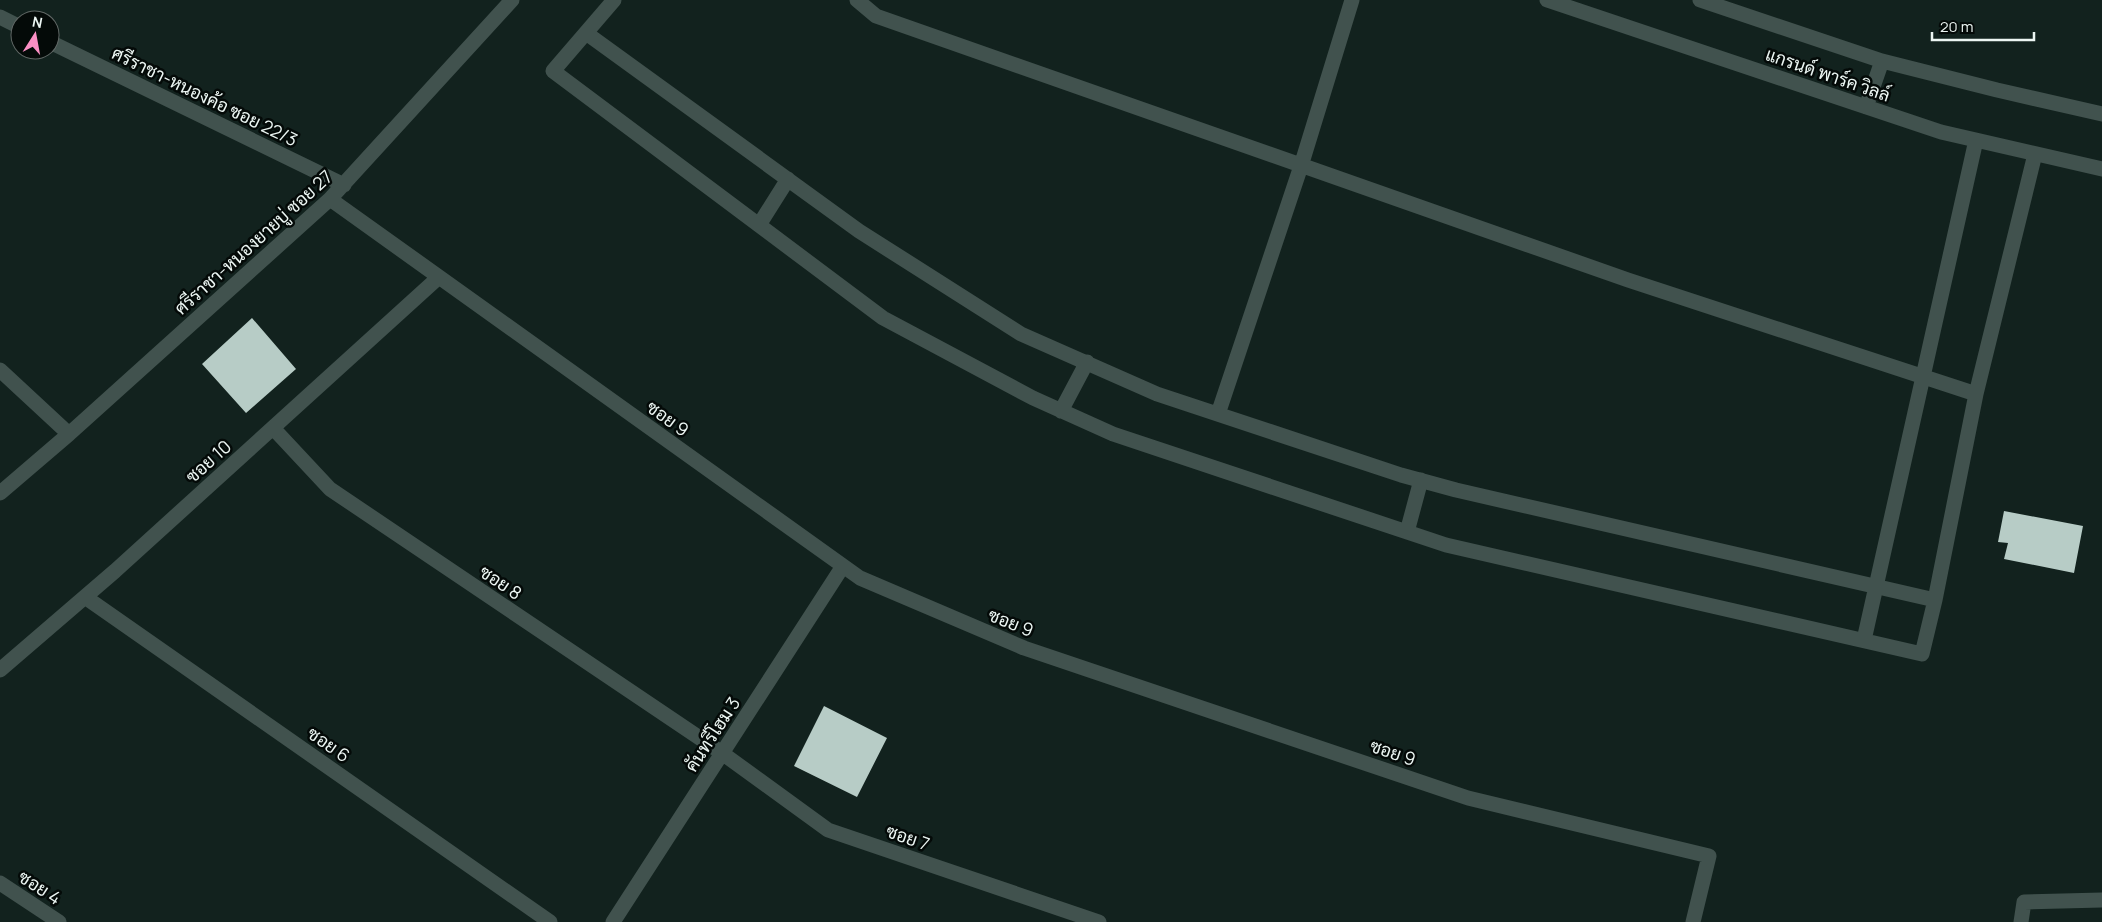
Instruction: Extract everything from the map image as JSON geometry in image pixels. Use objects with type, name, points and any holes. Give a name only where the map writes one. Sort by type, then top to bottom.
[{"type":"street","name":"ศรีราชา-หนองยายบู่ ซอย 27","points":[[0,493],[69,434],[330,199],[512,0]]},
{"type":"street","points":[[614,0],[553,71],[883,318],[1033,398],[1113,434],[1446,545],[1922,654],[1976,394],[2035,154]]},
{"type":"street","points":[[857,0],[876,16],[1301,166],[1628,280],[1976,394]]},
{"type":"street","points":[[1218,414],[1301,166],[1352,0]]},
{"type":"street","name":"แกรนด์ พาร์ค วิลล์","points":[[1547,0],[1941,132],[2102,170]]},
{"type":"street","name":"แกรนด์ พาร์ค วิลล์","points":[[1700,0],[1882,61],[2102,114]]},
{"type":"street","points":[[586,33],[859,231],[1021,334],[1157,394],[1422,480],[1876,588],[1934,600]]},
{"type":"street","name":"ศรีราชา-หนองค้อ ซอย 22/3","points":[[60,47],[344,185]]},
{"type":"street","points":[[1866,107],[1882,61]]},
{"type":"street","points":[[1864,640],[1976,140]]},
{"type":"street","points":[[759,225],[788,179]]},
{"type":"street","name":"ซอย 9","points":[[330,199],[860,578],[1024,648],[1450,792],[1710,856],[1693,922]]},
{"type":"street","name":"ซอย 10","points":[[0,670],[85,597],[439,277]]},
{"type":"street","points":[[1061,411],[1087,362]]},
{"type":"street","points":[[0,370],[69,434]]},
{"type":"street","name":"ซอย 8","points":[[273,428],[330,489],[722,753]]},
{"type":"street","points":[[1407,532],[1422,480]]},
{"type":"street","name":"คันทรีโฮม 3","points":[[613,922],[843,566]]},
{"type":"street","name":"ซอย 6","points":[[85,597],[550,922]]},
{"type":"street","name":"ซอย 7","points":[[722,753],[828,830],[1099,922]]},
{"type":"street","name":"ซอย 4","points":[[0,884],[59,922]]},
{"type":"street","points":[[2021,922],[2024,902],[2102,900]]},
{"type":"building","points":[[252,318],[296,369],[246,413],[202,364]]},
{"type":"building","points":[[2004,511],[2083,526],[2074,573],[2004,559],[2008,543],[1998,542]]},
{"type":"building","points":[[824,706],[887,738],[857,797],[794,766]]}]
